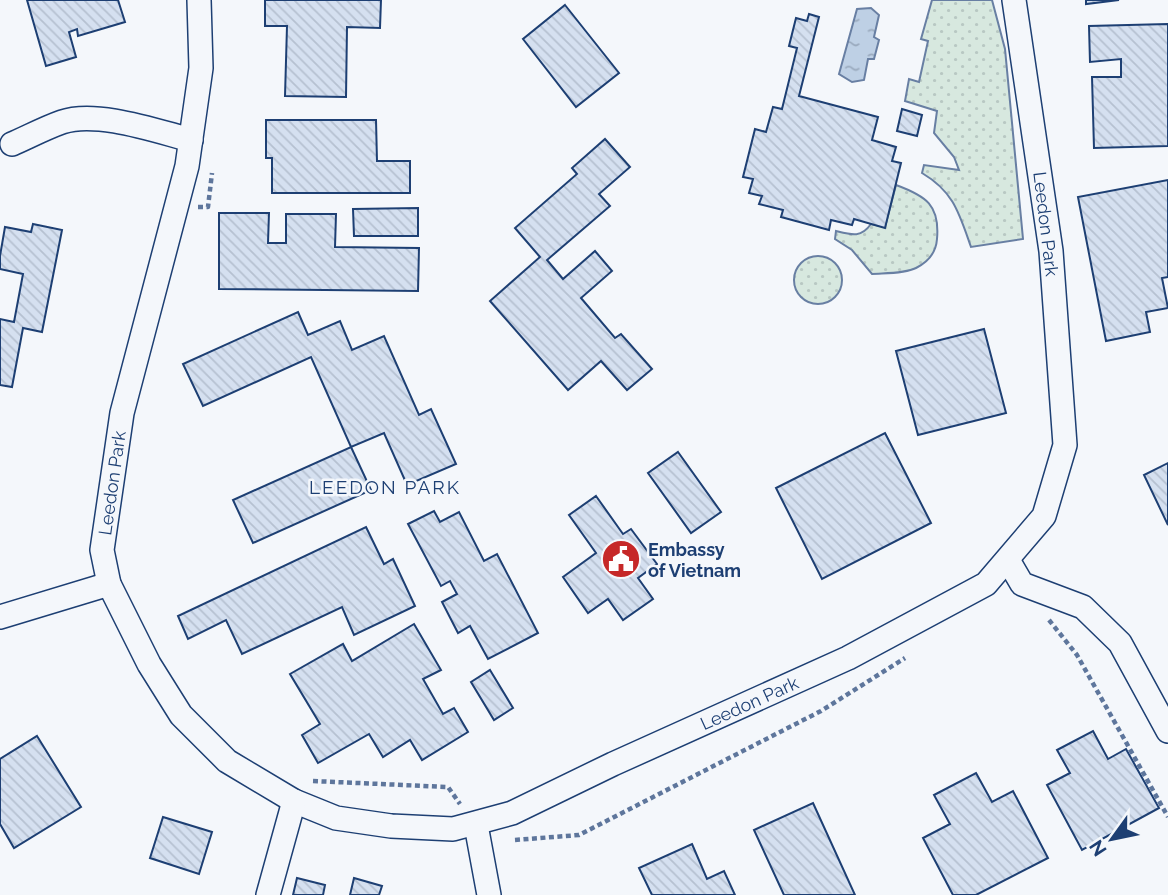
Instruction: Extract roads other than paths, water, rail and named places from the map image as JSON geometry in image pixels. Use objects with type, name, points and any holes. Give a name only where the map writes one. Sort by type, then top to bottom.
[{"type":"street","name":"Leedon Park","points":[[199,0],[201,68],[191,140],[175,215],[122,413],[102,550],[109,584],[149,664],[181,715],[227,761],[297,791],[336,818],[391,826],[453,829],[513,813],[612,764],[848,657],[986,584],[1044,516],[1065,445],[1051,251],[1014,0]]},
{"type":"street","points":[[12,144],[64,121],[87,118],[137,126],[191,140]]},
{"type":"street","points":[[1009,560],[1022,584],[1083,607],[1120,643],[1168,731]]},
{"type":"street","points":[[0,617],[109,584]]},
{"type":"street","points":[[268,895],[297,791]]},
{"type":"street","points":[[476,825],[489,895]]},
{"type":"water","points":[[871,8],[879,15],[874,37],[879,40],[874,59],[868,59],[864,80],[852,82],[839,74],[857,9]]},
{"type":"place","name":"Embassy of Vietnam","points":[[621,559]]},
{"type":"district","name":"LEEDON PARK","points":[[385,487]]}]
